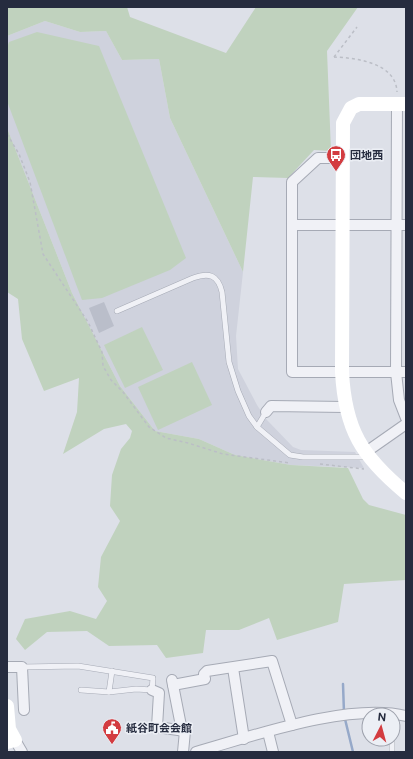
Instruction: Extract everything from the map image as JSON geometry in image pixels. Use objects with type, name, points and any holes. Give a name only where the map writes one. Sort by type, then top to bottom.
[{"type":"street","points":[[406,418],[397,388],[401,372],[402,104],[359,104],[351,108],[343,123],[342,372],[345,407],[366,459],[406,492]]},
{"type":"street","points":[[343,158],[318,158],[292,182],[292,372],[401,372]]},
{"type":"street","points":[[292,225],[401,225]]},
{"type":"street","points":[[266,412],[271,406],[345,407]]},
{"type":"street","points":[[366,459],[406,424]]},
{"type":"street","points":[[183,752],[185,731],[182,731],[172,682],[204,679],[204,672],[207,671],[273,662],[292,725]]},
{"type":"street","points":[[7,668],[22,667],[24,710]]},
{"type":"street","points":[[233,668],[244,739]]},
{"type":"street","points":[[152,690],[159,693],[157,727],[182,731]]},
{"type":"street","points":[[7,706],[9,735],[22,752]]},
{"type":"street","points":[[196,752],[292,725],[347,715],[361,714]]},
{"type":"street","points":[[268,732],[273,752]]},
{"type":"lane","points":[[117,311],[201,275],[215,277],[220,282],[222,292],[229,362],[248,416],[257,427],[290,455],[303,457],[366,459]]},
{"type":"lane","points":[[257,427],[266,412]]},
{"type":"lane","points":[[22,667],[78,666],[152,678],[152,690],[136,689],[109,692],[80,690]]},
{"type":"lane","points":[[109,692],[112,671]]},
{"type":"path","points":[[357,27],[334,57],[350,58],[365,62],[389,73],[396,84],[402,104]]},
{"type":"path","points":[[7,134],[19,154],[30,182],[43,254],[88,322],[102,352],[103,366],[111,380],[123,392],[149,427],[166,438],[223,454],[294,463]]},
{"type":"path","points":[[314,464],[366,459]]},
{"type":"shaded area","points":[[45,21],[80,32],[106,31],[122,60],[159,59],[170,118],[243,272],[236,336],[238,369],[257,405],[267,420],[293,447],[301,450],[355,452],[364,468],[291,465],[235,455],[199,439],[155,431],[120,386],[72,293],[7,128],[7,36]]},
{"type":"green space","points":[[7,7],[127,7],[130,17],[226,53],[256,7],[358,7],[327,51],[331,151],[314,150],[288,178],[253,177],[243,272],[170,118],[159,59],[122,60],[106,31],[80,32],[45,21],[7,36]]},
{"type":"green space","points":[[37,32],[99,46],[186,258],[170,270],[102,298],[82,300],[7,101],[7,48],[9,42]]},
{"type":"green space","points":[[7,128],[72,293],[120,386],[155,431],[199,439],[235,455],[291,465],[348,468],[363,499],[369,505],[406,515],[406,580],[344,584],[338,622],[277,640],[269,618],[239,630],[206,630],[203,653],[166,658],[157,645],[109,646],[87,631],[47,632],[25,650],[16,639],[25,619],[70,611],[96,619],[107,601],[98,587],[101,557],[120,521],[110,506],[112,475],[121,449],[130,438],[132,431],[126,424],[104,429],[63,454],[77,412],[79,378],[44,391],[22,339],[18,299],[7,292]]},
{"type":"green space","points":[[142,327],[163,370],[125,388],[104,345]]},
{"type":"green space","points":[[192,362],[212,405],[158,430],[138,387]]},
{"type":"building","points":[[104,302],[114,326],[99,333],[89,308]]},
{"type":"waterway","points":[[343,684],[344,713]]},
{"type":"waterway","points":[[345,719],[353,752]]},
{"type":"place","name":"団地西","points":[[336,172]]},
{"type":"place","name":"紙谷町会会館","points":[[112,745]]}]
